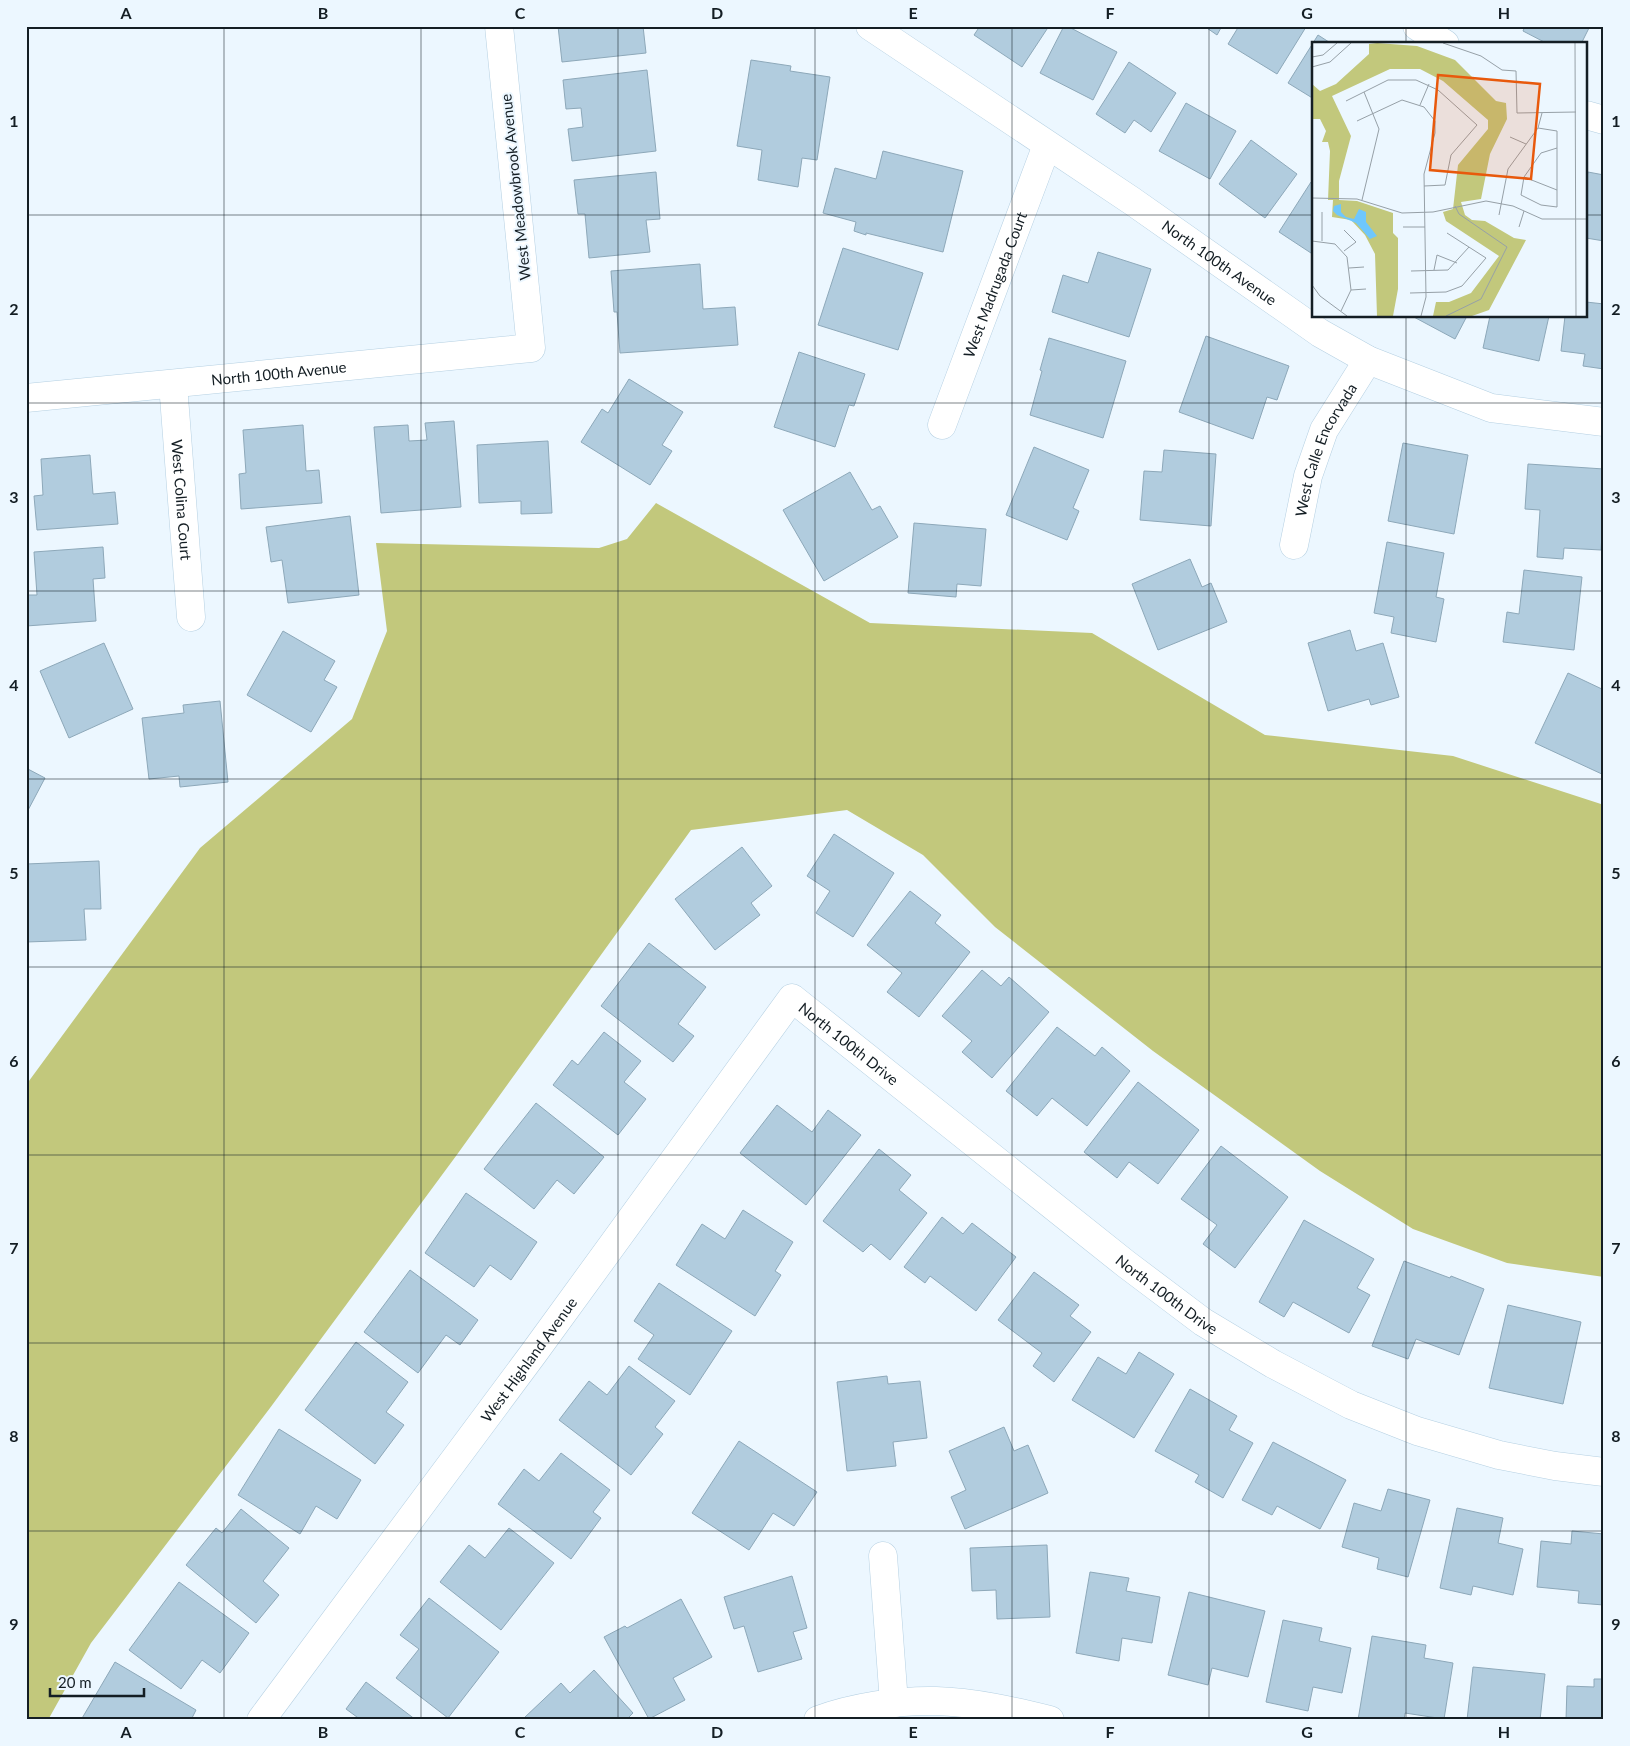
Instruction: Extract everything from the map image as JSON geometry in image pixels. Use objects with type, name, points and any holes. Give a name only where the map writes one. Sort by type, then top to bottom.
[{"type":"street","name":"West Meadowbrook Avenue","points":[[499,26],[531,348]]},
{"type":"street","name":"North 100th Avenue","points":[[870,26],[1132,201],[1320,333],[1368,360],[1491,408],[1604,422]]},
{"type":"street","points":[[1417,26],[1442,42]]},
{"type":"street","points":[[1588,116],[1604,120]]},
{"type":"street","name":"West Madrugada Court","points":[[942,425],[1047,145]]},
{"type":"street","name":"North 100th Avenue","points":[[26,398],[531,348]]},
{"type":"street","name":"West Calle Encorvada","points":[[1294,545],[1308,476],[1324,430],[1368,360]]},
{"type":"street","name":"West Colina Court","points":[[172,384],[191,616]]},
{"type":"street","name":"North 100th Drive","points":[[792,998],[1126,1264],[1203,1322],[1273,1364],[1351,1405],[1418,1431],[1499,1455],[1555,1466],[1604,1472]]},
{"type":"street","name":"West Highland Avenue","points":[[261,1720],[534,1354],[792,998]]},
{"type":"street","points":[[883,1556],[894,1703]]},
{"type":"street","points":[[818,1720],[835,1714],[894,1703],[945,1702],[988,1707],[1050,1720]]},
{"type":"green space","points":[[656,503],[870,623],[1092,633],[1265,735],[1453,756],[1604,805],[1604,1277],[1507,1263],[1413,1229],[1320,1171],[1153,1051],[995,927],[923,855],[847,810],[691,830],[456,1156],[270,1408],[91,1643],[48,1720],[26,1720],[26,1085],[200,848],[352,719],[387,631],[376,543],[599,548],[627,539]]},
{"type":"building","points":[[558,26],[643,26],[646,53],[562,62]]},
{"type":"building","points":[[980,26],[1049,26],[1022,67],[974,35]]},
{"type":"building","points":[[1064,26],[1117,52],[1093,100],[1040,73]]},
{"type":"building","points":[[1204,26],[1222,26],[1217,35]]},
{"type":"building","points":[[1239,26],[1306,27],[1277,74],[1228,44]]},
{"type":"building","points":[[1525,26],[1590,26],[1582,42],[1544,42],[1523,31]]},
{"type":"building","points":[[1318,35],[1329,42],[1314,42]]},
{"type":"building","points":[[1312,45],[1312,98],[1288,83]]},
{"type":"building","points":[[751,60],[791,66],[790,71],[830,77],[817,160],[802,158],[798,187],[758,180],[762,150],[737,146]]},
{"type":"building","points":[[1129,62],[1176,93],[1151,132],[1134,120],[1125,133],[1096,114]]},
{"type":"building","points":[[647,70],[656,151],[572,161],[568,129],[583,127],[581,108],[566,109],[563,80]]},
{"type":"building","points":[[1186,103],[1236,131],[1210,179],[1159,151]]},
{"type":"building","points":[[1251,140],[1297,174],[1265,218],[1219,184]]},
{"type":"building","points":[[883,151],[963,171],[943,252],[866,233],[866,235],[854,231],[856,222],[823,213],[835,168],[876,179]]},
{"type":"building","points":[[656,172],[660,219],[646,220],[650,252],[589,258],[585,214],[578,214],[574,180]]},
{"type":"building","points":[[1588,172],[1604,175],[1604,241],[1588,238]]},
{"type":"building","points":[[1311,182],[1312,182],[1312,254],[1279,232]]},
{"type":"building","points":[[843,248],[923,273],[898,350],[818,325]]},
{"type":"building","points":[[1098,252],[1151,269],[1129,337],[1052,312],[1063,275],[1088,283]]},
{"type":"building","points":[[700,264],[703,309],[735,307],[738,345],[620,353],[611,271]]},
{"type":"building","points":[[1588,302],[1604,304],[1604,369],[1583,366],[1585,354],[1561,351],[1565,318],[1588,318]]},
{"type":"building","points":[[1416,318],[1466,318],[1455,339]]},
{"type":"building","points":[[1490,318],[1549,318],[1539,361],[1483,348]]},
{"type":"building","points":[[1206,336],[1289,366],[1277,400],[1267,397],[1253,439],[1179,412]]},
{"type":"building","points":[[1049,338],[1126,361],[1103,438],[1030,415]]},
{"type":"building","points":[[799,352],[865,374],[854,406],[849,405],[835,447],[774,427]]},
{"type":"building","points":[[629,379],[683,412],[662,445],[672,451],[650,485],[581,442],[602,409],[608,413]]},
{"type":"building","points":[[454,421],[461,507],[381,513],[374,427],[408,425],[409,441],[427,440],[425,423]]},
{"type":"building","points":[[303,425],[306,471],[319,470],[322,503],[241,509],[239,474],[246,473],[243,430]]},
{"type":"building","points":[[548,441],[552,513],[521,514],[521,501],[479,503],[477,445]]},
{"type":"building","points":[[1403,443],[1468,455],[1454,534],[1388,521]]},
{"type":"building","points":[[1034,447],[1089,470],[1073,508],[1079,511],[1067,540],[1006,515]]},
{"type":"building","points":[[1164,450],[1216,454],[1211,526],[1140,520],[1144,471],[1162,472]]},
{"type":"building","points":[[90,455],[93,494],[115,492],[118,524],[37,530],[34,496],[43,495],[41,459]]},
{"type":"building","points":[[1528,464],[1604,469],[1601,550],[1564,548],[1563,559],[1537,557],[1540,510],[1525,509]]},
{"type":"building","points":[[850,472],[872,510],[880,506],[898,537],[824,581],[783,510]]},
{"type":"building","points":[[350,516],[359,595],[288,603],[282,560],[271,562],[266,527]]},
{"type":"building","points":[[914,523],[986,529],[981,586],[957,584],[956,597],[908,593]]},
{"type":"building","points":[[1387,542],[1444,553],[1436,597],[1444,599],[1436,642],[1391,633],[1394,617],[1374,613]]},
{"type":"building","points":[[103,547],[105,578],[93,579],[96,621],[26,626],[26,595],[37,595],[34,552]]},
{"type":"building","points":[[1190,559],[1202,587],[1211,583],[1227,622],[1158,650],[1132,584]]},
{"type":"building","points":[[1524,570],[1582,577],[1574,650],[1503,642],[1507,612],[1519,614]]},
{"type":"building","points":[[1350,630],[1356,651],[1383,643],[1399,697],[1371,705],[1369,699],[1328,711],[1308,643]]},
{"type":"building","points":[[283,631],[335,661],[324,680],[337,687],[311,732],[247,695]]},
{"type":"building","points":[[104,643],[133,709],[69,738],[40,671]]},
{"type":"building","points":[[1568,673],[1604,690],[1604,775],[1535,743]]},
{"type":"building","points":[[220,701],[228,782],[180,787],[179,776],[149,779],[142,718],[184,713],[183,705]]},
{"type":"building","points":[[26,768],[45,778],[26,814]]},
{"type":"building","points":[[834,834],[894,873],[853,937],[816,913],[830,891],[807,876]]},
{"type":"building","points":[[742,847],[772,886],[751,903],[760,915],[715,950],[675,899]]},
{"type":"building","points":[[99,861],[101,909],[84,909],[86,940],[26,942],[26,864]]},
{"type":"building","points":[[910,891],[941,915],[935,923],[970,952],[919,1017],[887,992],[902,973],[867,945]]},
{"type":"building","points":[[649,943],[706,987],[678,1024],[694,1036],[673,1062],[601,1006]]},
{"type":"building","points":[[982,970],[1001,986],[1009,977],[1049,1012],[992,1078],[962,1052],[972,1041],[942,1016]]},
{"type":"building","points":[[1057,1027],[1095,1056],[1102,1047],[1130,1071],[1087,1126],[1052,1098],[1037,1116],[1006,1091]]},
{"type":"building","points":[[604,1032],[641,1061],[624,1082],[646,1099],[618,1135],[553,1085],[572,1060],[578,1065]]},
{"type":"building","points":[[1138,1082],[1199,1130],[1158,1184],[1129,1162],[1117,1178],[1084,1152]]},
{"type":"building","points":[[536,1103],[604,1157],[574,1194],[557,1180],[534,1209],[484,1169]]},
{"type":"building","points":[[777,1105],[812,1132],[828,1110],[861,1135],[806,1205],[740,1153]]},
{"type":"building","points":[[1221,1146],[1288,1197],[1235,1268],[1203,1244],[1217,1225],[1181,1199]]},
{"type":"building","points":[[879,1149],[911,1175],[899,1190],[927,1213],[890,1260],[871,1244],[863,1252],[823,1221]]},
{"type":"building","points":[[466,1193],[537,1242],[511,1280],[490,1265],[474,1287],[425,1253]]},
{"type":"building","points":[[743,1210],[793,1242],[775,1271],[781,1275],[755,1316],[676,1265],[702,1224],[725,1239]]},
{"type":"building","points":[[942,1217],[963,1234],[972,1223],[1016,1257],[976,1311],[930,1276],[925,1283],[904,1267]]},
{"type":"building","points":[[1304,1220],[1374,1259],[1357,1288],[1370,1295],[1349,1333],[1293,1302],[1284,1317],[1259,1302]]},
{"type":"building","points":[[1404,1261],[1484,1289],[1459,1355],[1416,1339],[1408,1359],[1372,1346]]},
{"type":"building","points":[[410,1270],[478,1320],[460,1345],[446,1335],[418,1373],[364,1332]]},
{"type":"building","points":[[1034,1272],[1079,1305],[1070,1316],[1091,1332],[1054,1382],[1033,1366],[1042,1353],[998,1320]]},
{"type":"building","points":[[659,1283],[732,1331],[690,1395],[638,1359],[654,1335],[634,1321]]},
{"type":"building","points":[[1508,1305],[1581,1322],[1563,1404],[1489,1388]]},
{"type":"building","points":[[356,1342],[408,1382],[386,1412],[404,1425],[375,1464],[305,1410]]},
{"type":"building","points":[[1139,1352],[1174,1374],[1134,1438],[1072,1400],[1098,1357],[1126,1374]]},
{"type":"building","points":[[629,1366],[675,1401],[655,1427],[663,1434],[631,1475],[559,1420],[589,1381],[607,1395]]},
{"type":"building","points":[[887,1376],[888,1384],[920,1381],[927,1438],[893,1442],[896,1466],[847,1471],[837,1382]]},
{"type":"building","points":[[1190,1389],[1237,1416],[1229,1430],[1253,1443],[1223,1498],[1195,1482],[1199,1475],[1155,1451]]},
{"type":"building","points":[[1004,1427],[1014,1451],[1028,1445],[1048,1493],[965,1529],[951,1497],[966,1490],[949,1451]]},
{"type":"building","points":[[279,1429],[361,1480],[337,1519],[316,1506],[300,1534],[238,1495]]},
{"type":"building","points":[[739,1441],[817,1492],[794,1526],[773,1513],[749,1550],[692,1513]]},
{"type":"building","points":[[1273,1442],[1346,1480],[1320,1529],[1277,1506],[1272,1515],[1242,1500]]},
{"type":"building","points":[[561,1453],[610,1490],[593,1512],[601,1518],[571,1559],[498,1504],[524,1469],[539,1481]]},
{"type":"building","points":[[1388,1489],[1430,1500],[1408,1577],[1377,1569],[1379,1558],[1342,1547],[1354,1503],[1381,1511]]},
{"type":"building","points":[[1457,1508],[1503,1518],[1498,1543],[1523,1549],[1513,1595],[1473,1586],[1471,1595],[1440,1588]]},
{"type":"building","points":[[241,1509],[289,1548],[263,1581],[279,1595],[256,1623],[186,1565],[216,1528],[222,1533]]},
{"type":"building","points":[[509,1528],[554,1563],[501,1630],[440,1582],[469,1545],[485,1558]]},
{"type":"building","points":[[1572,1531],[1604,1534],[1604,1605],[1578,1603],[1579,1591],[1537,1587],[1541,1541],[1571,1544]]},
{"type":"building","points":[[1047,1545],[1050,1617],[997,1619],[996,1590],[972,1591],[970,1548]]},
{"type":"building","points":[[1090,1572],[1129,1578],[1126,1591],[1160,1597],[1152,1643],[1122,1638],[1119,1661],[1076,1653]]},
{"type":"building","points":[[792,1576],[807,1628],[793,1632],[802,1659],[758,1672],[744,1626],[734,1629],[724,1597]]},
{"type":"building","points":[[179,1582],[249,1633],[220,1673],[202,1660],[181,1689],[129,1650]]},
{"type":"building","points":[[1189,1592],[1265,1611],[1248,1677],[1212,1668],[1208,1685],[1168,1675]]},
{"type":"building","points":[[429,1598],[499,1652],[448,1718],[396,1678],[419,1649],[400,1635]]},
{"type":"building","points":[[681,1599],[712,1657],[673,1678],[685,1700],[649,1719],[604,1637],[625,1626],[627,1628]]},
{"type":"building","points":[[1283,1620],[1322,1628],[1319,1641],[1351,1648],[1342,1693],[1313,1687],[1308,1711],[1266,1702]]},
{"type":"building","points":[[1372,1636],[1426,1645],[1424,1658],[1453,1663],[1444,1719],[1405,1713],[1404,1720],[1358,1720]]},
{"type":"building","points":[[115,1662],[196,1710],[191,1720],[81,1720]]},
{"type":"building","points":[[1473,1667],[1545,1674],[1540,1720],[1467,1720]]},
{"type":"building","points":[[594,1670],[633,1713],[626,1720],[526,1720],[524,1718],[561,1683],[570,1693]]},
{"type":"building","points":[[1594,1679],[1604,1679],[1604,1720],[1566,1720],[1567,1686],[1594,1687]]},
{"type":"building","points":[[366,1682],[416,1720],[361,1720],[346,1709]]}]
